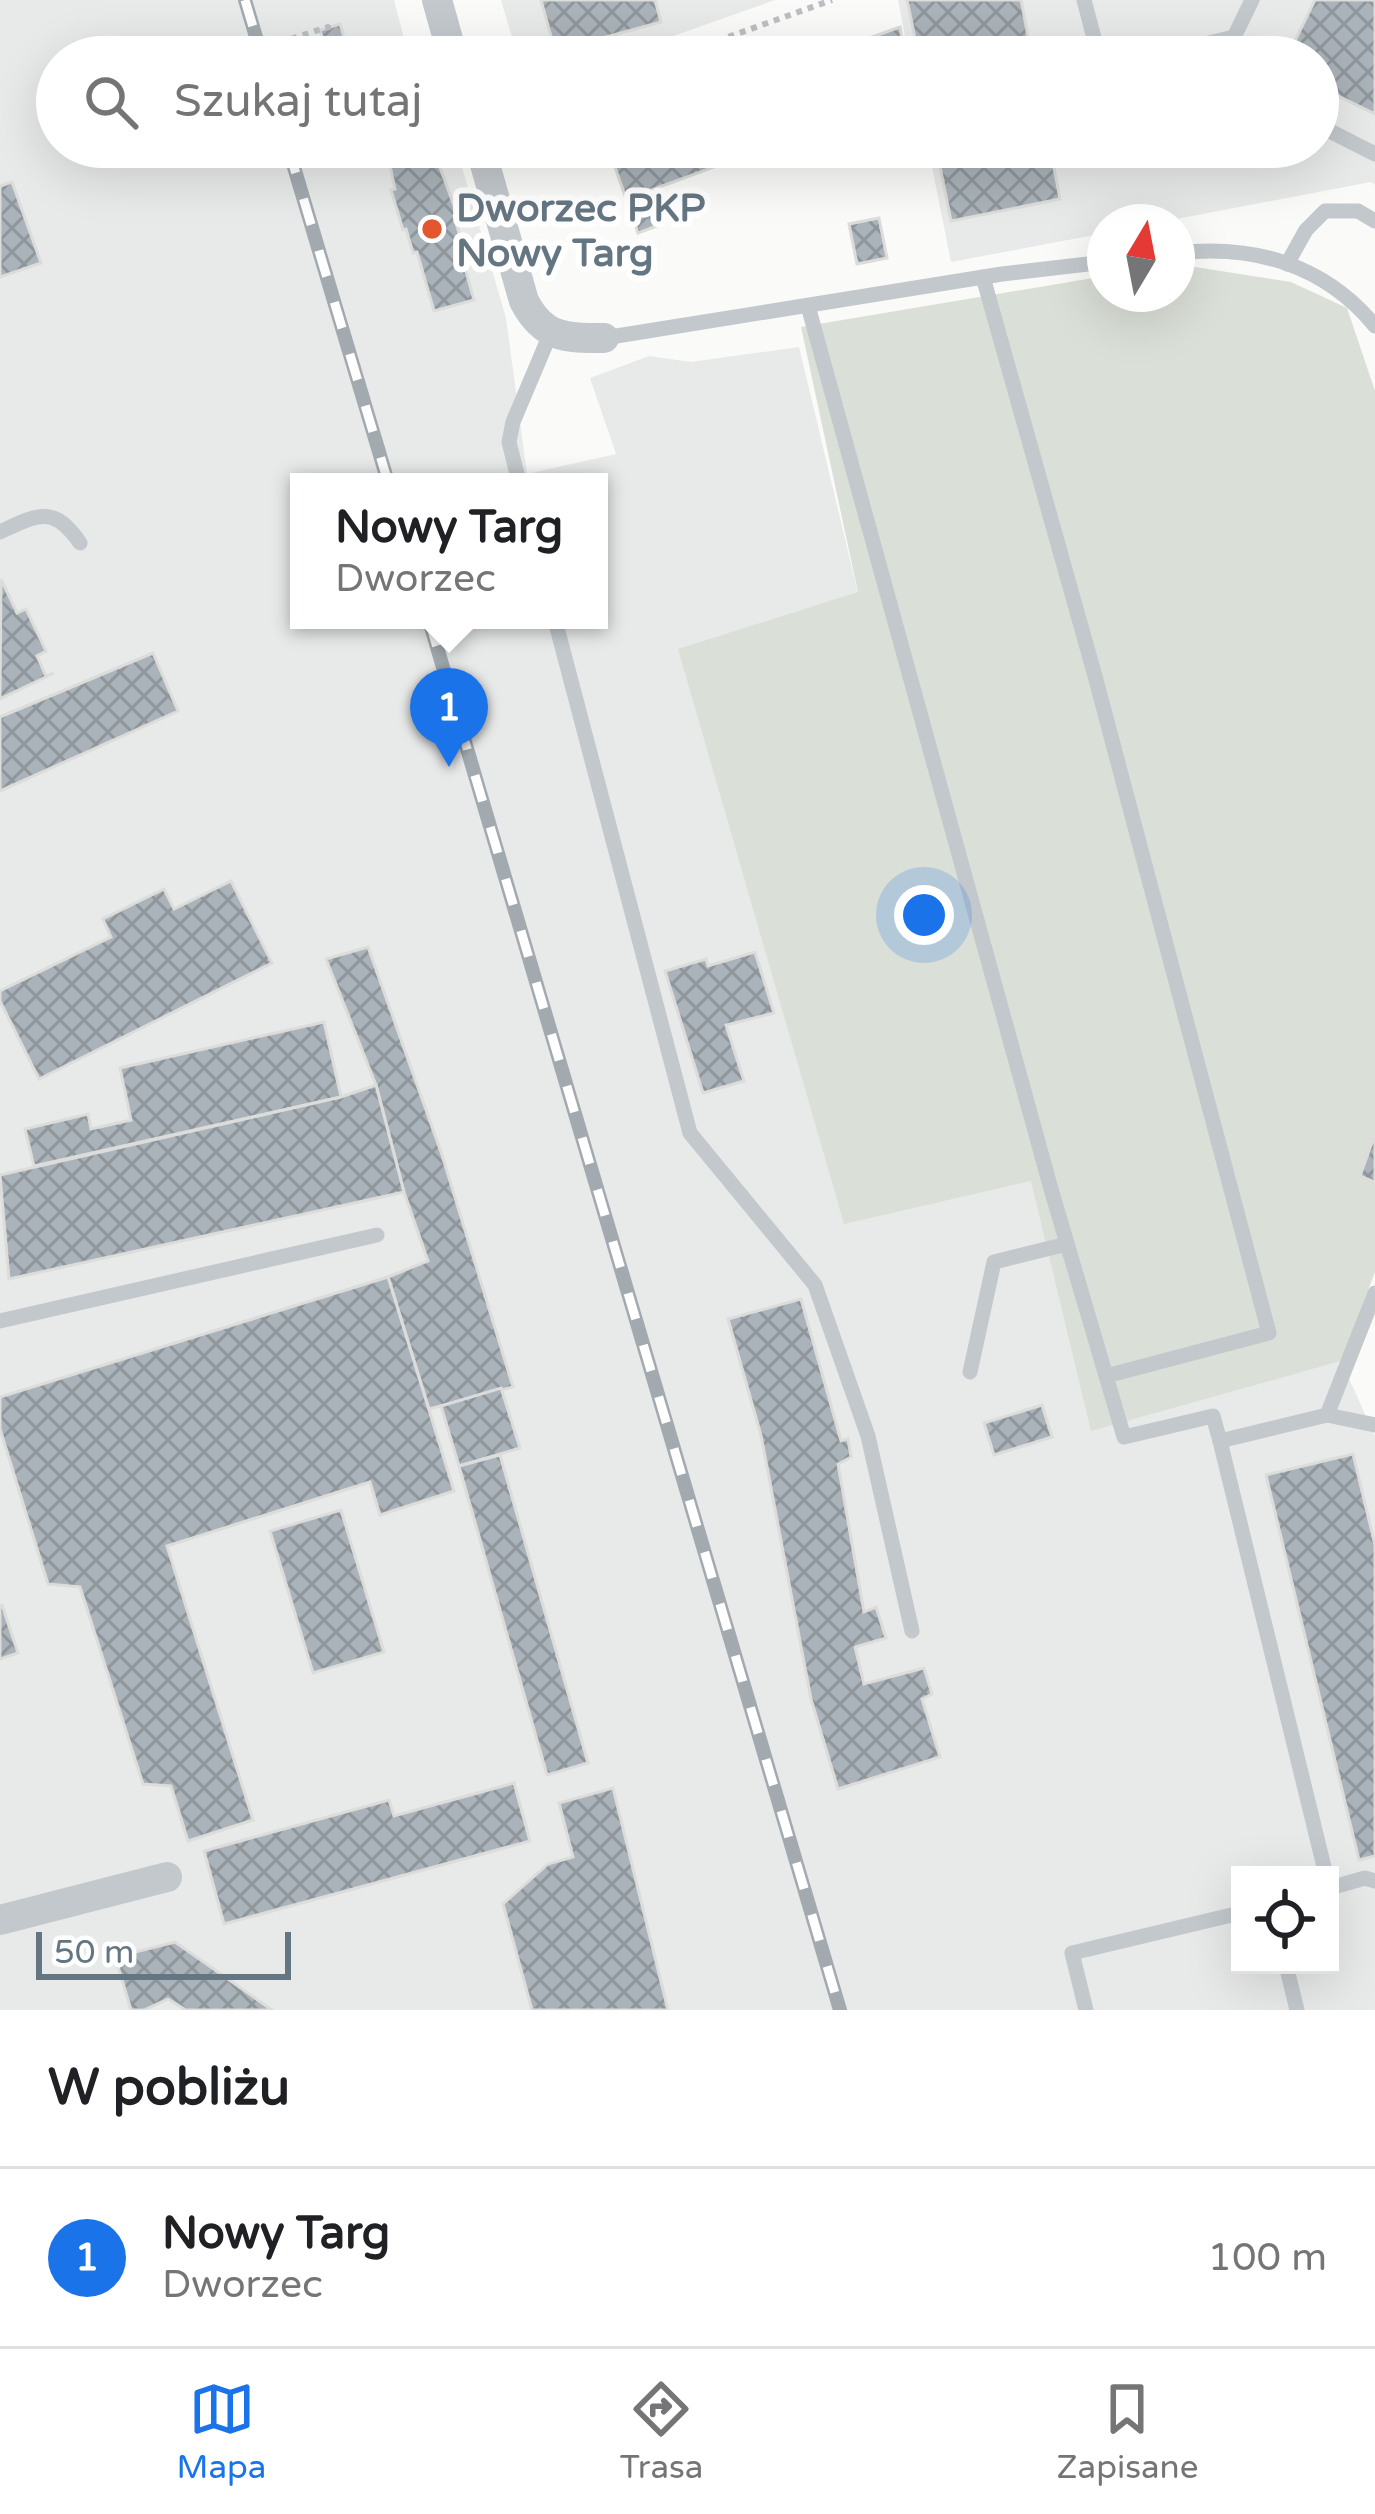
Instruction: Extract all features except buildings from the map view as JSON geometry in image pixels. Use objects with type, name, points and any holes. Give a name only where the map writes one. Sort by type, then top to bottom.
[{"type":"street","points":[[436,0],[447,36]]},
{"type":"street","points":[[486,168],[524,301],[534,320],[551,332],[604,338]]},
{"type":"street","points":[[0,1920],[167,1877]]},
{"type":"lane","points":[[1084,0],[1094,36]]},
{"type":"lane","points":[[1234,36],[1252,0]]},
{"type":"lane","points":[[1339,136],[1375,154]]},
{"type":"lane","points":[[1287,264],[1306,230],[1325,211],[1358,211],[1375,221]]},
{"type":"lane","points":[[1195,254],[1267,256],[1329,280],[1375,326]]},
{"type":"lane","points":[[604,338],[1087,264]]},
{"type":"lane","points":[[983,277],[1095,676],[1269,1333],[1106,1376]]},
{"type":"lane","points":[[808,306],[1124,1437],[1213,1416],[1324,1866]]},
{"type":"lane","points":[[517,473],[509,442],[513,422],[551,332]]},
{"type":"lane","points":[[0,532],[28,519],[53,516],[65,521],[80,543]]},
{"type":"lane","points":[[557,629],[690,1133],[815,1285],[868,1436],[912,1631]]},
{"type":"lane","points":[[0,1321],[377,1235]]},
{"type":"lane","points":[[970,1372],[994,1262],[1067,1244]]},
{"type":"lane","points":[[1327,1415],[1375,1293]]},
{"type":"lane","points":[[1220,1441],[1327,1415],[1375,1425]]},
{"type":"lane","points":[[1339,1885],[1365,1878],[1375,1881]]},
{"type":"lane","points":[[1086,2010],[1072,1953],[1231,1915]]},
{"type":"lane","points":[[1288,1974],[1298,2010]]},
{"type":"path","points":[[730,36],[832,0]]},
{"type":"path","points":[[300,36],[328,27],[331,36]]},
{"type":"shaded area","points":[[0,0],[394,0],[403,36],[36,36],[36,168],[462,168],[506,318],[527,473],[290,473],[290,629],[608,629],[608,473],[531,473],[616,454],[590,378],[649,356],[691,362],[799,347],[858,593],[679,649],[844,1223],[1031,1181],[1272,1380],[1341,1361],[1375,1436],[1375,2010],[0,2010]]},
{"type":"shaded area","points":[[501,0],[775,0],[673,36],[512,36]]},
{"type":"shaded area","points":[[898,0],[1375,0],[1375,185],[1371,182],[1195,216],[1195,204],[1087,204],[1087,236],[951,262],[932,168],[1339,168],[1339,36],[905,36]]},
{"type":"shaded area","points":[[1195,267],[1291,282],[1347,308],[1375,391],[1375,1272],[1341,1361],[1091,1431],[1031,1181],[844,1224],[678,649],[858,592],[801,327],[1087,279],[1087,312],[1195,312]]},
{"type":"railway","points":[[245,0],[256,36]]},
{"type":"railway","points":[[294,168],[385,473]]},
{"type":"railway","points":[[432,629],[840,2010]]},
{"type":"place","name":"Dworzec PKP Nowy Targ","points":[[432,229]]},
{"type":"place","name":"Nowy Targ","points":[[449,767]]}]
